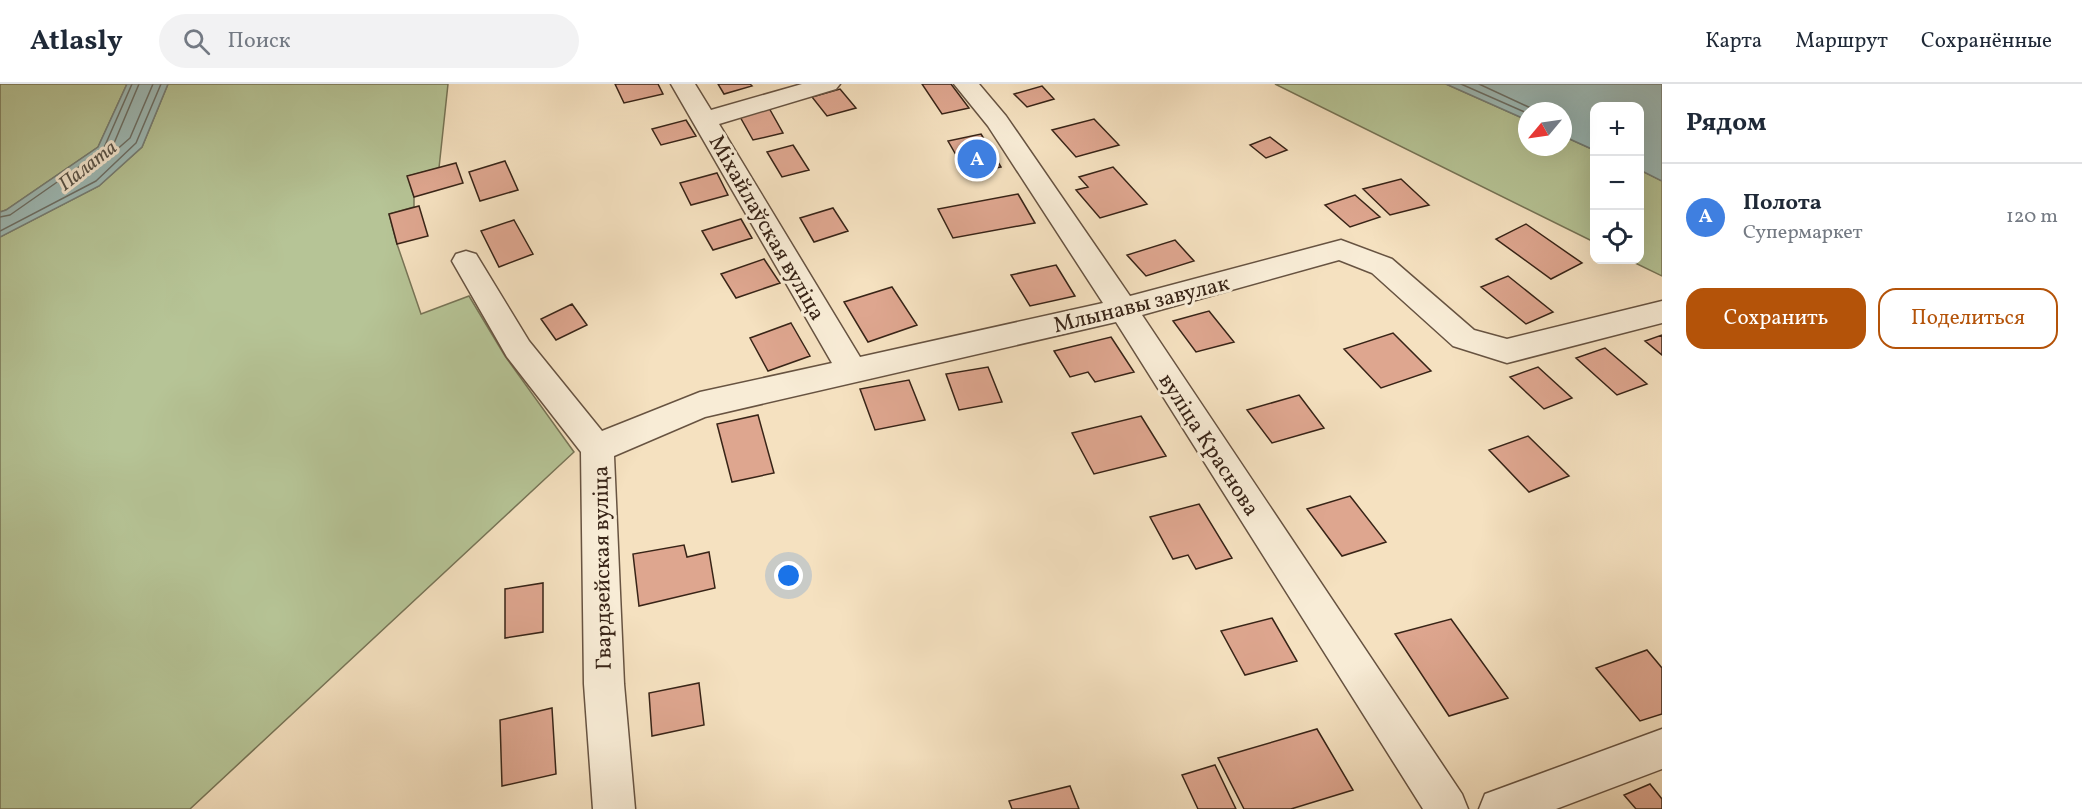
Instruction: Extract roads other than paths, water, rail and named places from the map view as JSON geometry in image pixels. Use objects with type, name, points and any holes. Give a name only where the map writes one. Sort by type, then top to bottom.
[{"type":"street","name":"Міхайлаўская вуліца","points":[[683,84],[852,371]]},
{"type":"street","points":[[705,120],[828,84]]},
{"type":"street","name":"вуліца Краснова","points":[[966,84],[997,121],[1123,309],[1447,809]]},
{"type":"street","name":"Млынавы завулак","points":[[597,449],[634,430],[700,405],[1123,309],[1341,250],[1382,266],[1464,338],[1507,351],[1662,312]]},
{"type":"street","name":"Гвардзейская вуліца","points":[[466,261],[518,349],[597,449],[603,684],[614,809]]},
{"type":"street","points":[[1500,809],[1662,749]]},
{"type":"water","name":"Палата","points":[[127,84],[168,84],[142,147],[99,186],[0,237],[0,212],[98,147]]},
{"type":"water","points":[[1446,84],[1662,84],[1662,181],[1644,172],[1644,102],[1590,102],[1590,148],[1572,140],[1572,102],[1518,102],[1518,116]]},
{"type":"place","name":"Полота","points":[[977,159]]}]
